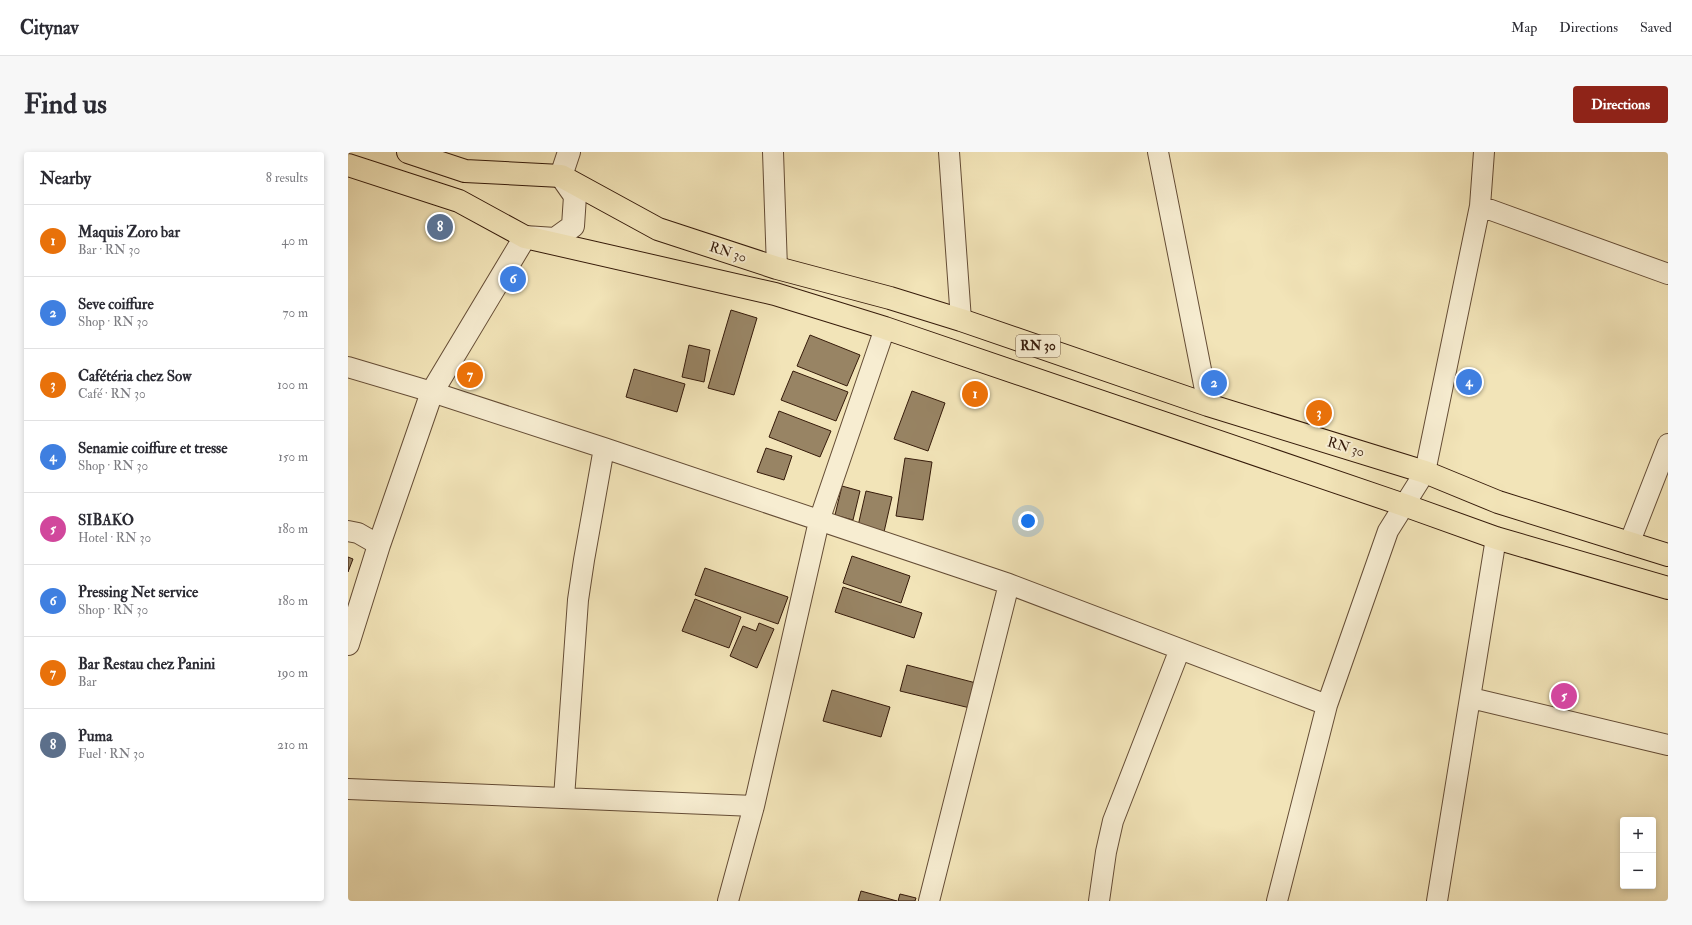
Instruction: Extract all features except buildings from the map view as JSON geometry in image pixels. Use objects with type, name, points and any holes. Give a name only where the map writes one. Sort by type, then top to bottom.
[{"type":"main road","name":"RN 30","points":[[408,152],[465,171],[561,176],[658,229],[777,268],[890,298],[961,320],[1208,405],[1426,472],[1498,502],[1668,555]]},
{"type":"main road","name":"RN 30","points":[[348,165],[459,202],[525,237],[775,294],[885,328],[1404,505],[1496,538],[1668,588]]},
{"type":"street","points":[[348,644],[379,545],[432,392],[525,237],[555,239],[573,226],[575,196],[561,176],[569,152]]},
{"type":"street","points":[[773,152],[777,268]]},
{"type":"street","points":[[949,152],[961,320]]},
{"type":"street","points":[[1158,152],[1208,405]]},
{"type":"street","points":[[1277,901],[1327,705],[1388,531],[1426,472],[1480,206],[1484,152]]},
{"type":"street","points":[[1480,206],[1668,274]]},
{"type":"street","points":[[728,901],[754,806],[819,521],[885,328]]},
{"type":"street","points":[[348,367],[432,392],[604,448],[1009,584],[1327,705]]},
{"type":"street","points":[[1629,544],[1668,444]]},
{"type":"street","points":[[564,798],[578,600],[604,448]]},
{"type":"street","points":[[348,531],[358,533],[379,545]]},
{"type":"street","points":[[1437,901],[1496,538]]},
{"type":"street","points":[[929,901],[1009,584]]},
{"type":"street","points":[[1099,901],[1106,852],[1113,821],[1180,649]]},
{"type":"street","points":[[1471,698],[1668,745]]},
{"type":"street","points":[[348,789],[754,806]]},
{"type":"place","name":"Puma","points":[[440,227]]},
{"type":"place","name":"Pressing Net service","points":[[513,279]]},
{"type":"place","name":"Bar Restau chez Panini","points":[[470,375]]},
{"type":"place","name":"Senamie coiffure et tresse","points":[[1469,382]]},
{"type":"place","name":"Seve coiffure","points":[[1214,383]]},
{"type":"place","name":"Maquis Zoro bar","points":[[975,394]]},
{"type":"place","name":"Cafétéria chez Sow","points":[[1319,413]]},
{"type":"place","name":"SIBAKO","points":[[1564,696]]}]
